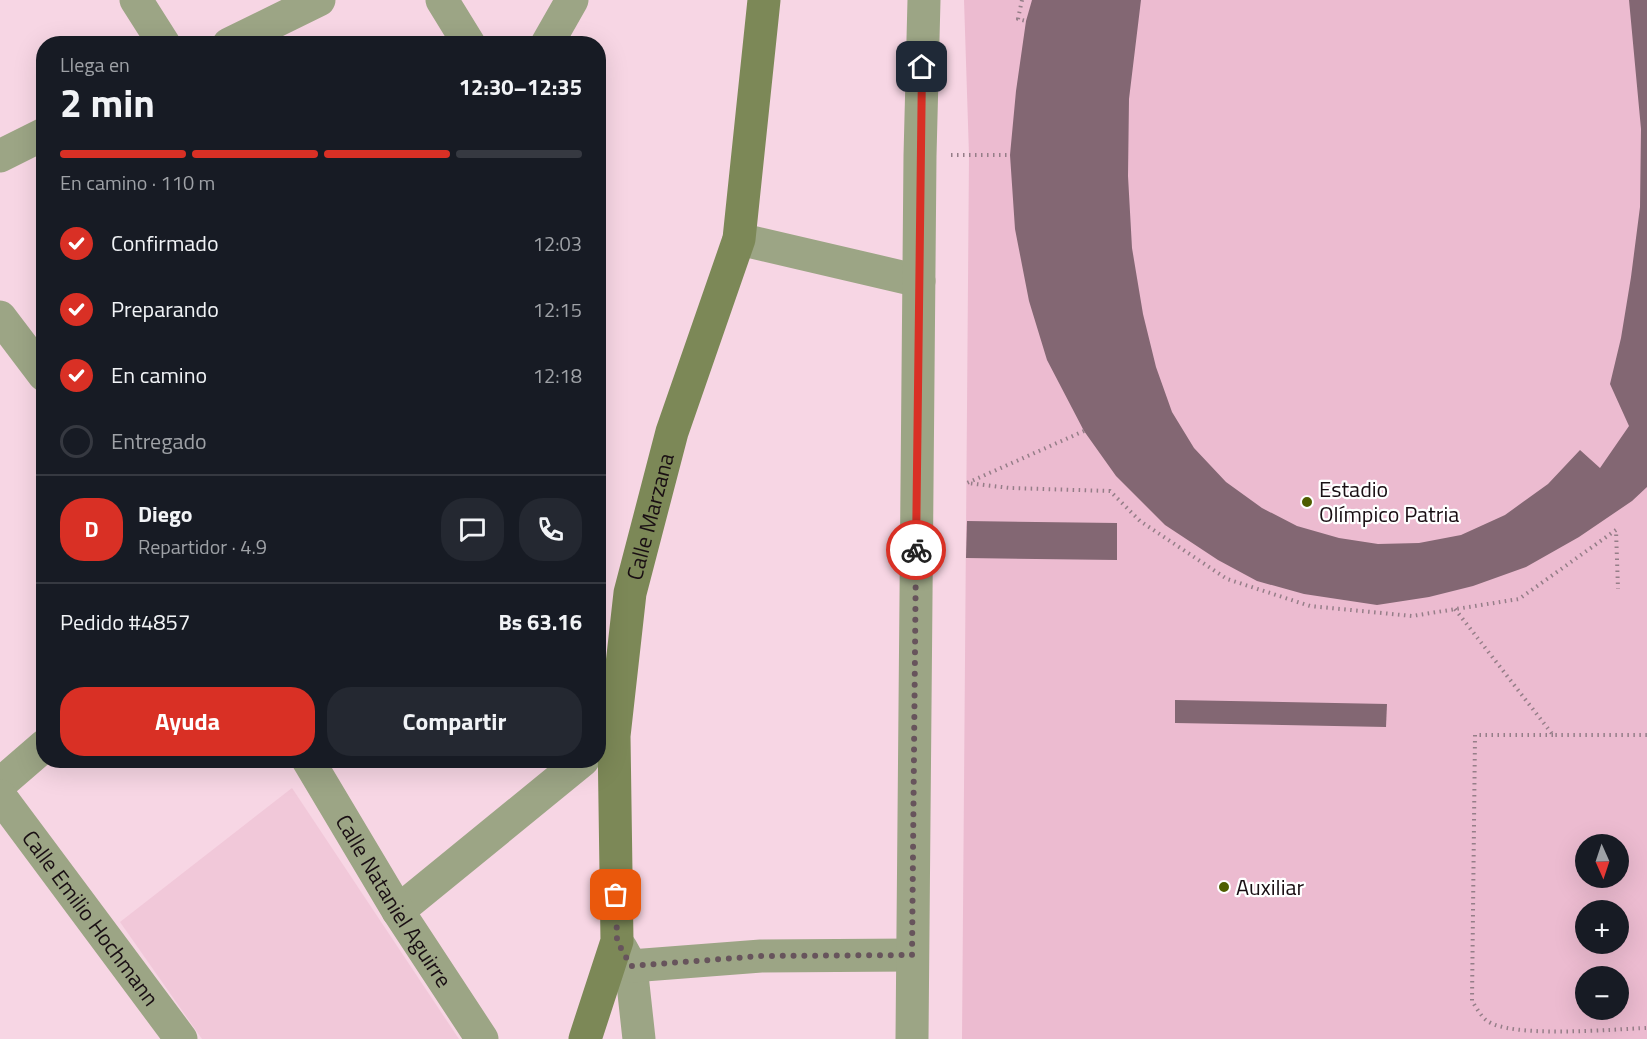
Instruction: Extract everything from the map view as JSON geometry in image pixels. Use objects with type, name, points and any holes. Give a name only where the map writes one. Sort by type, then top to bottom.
[{"type":"main road","name":"Calle Marzana","points":[[585,1039],[624,953],[606,742],[630,593],[672,432],[739,239],[764,0]]},
{"type":"street","points":[[136,0],[159,36]]},
{"type":"street","points":[[245,36],[319,0]]},
{"type":"street","points":[[442,0],[463,36]]},
{"type":"street","points":[[552,36],[572,0]]},
{"type":"street","points":[[912,1039],[920,156],[924,0]]},
{"type":"street","points":[[0,156],[36,138]]},
{"type":"street","points":[[739,239],[919,281]]},
{"type":"street","points":[[0,318],[36,365]]},
{"type":"street","points":[[0,784],[36,753]]},
{"type":"street","name":"Calle Nataniel Aguirre","points":[[313,768],[398,911],[482,1039]]},
{"type":"street","points":[[398,911],[574,768]]},
{"type":"street","name":"Calle Emilio Hochmann","points":[[0,796],[181,1039]]},
{"type":"street","points":[[639,1039],[624,953],[761,956],[912,955]]},
{"type":"path","points":[[1022,0],[1018,19],[1026,21]]},
{"type":"path","points":[[920,156],[1010,155]]},
{"type":"path","points":[[1084,431],[967,483],[1010,488],[1110,492],[1140,520],[1227,579],[1310,606],[1412,616],[1519,599],[1616,530],[1618,589]]},
{"type":"path","points":[[1455,609],[1553,735]]},
{"type":"path","points":[[1647,735],[1475,735],[1472,1001],[1486,1020],[1510,1030],[1647,1028]]},
{"type":"shaded area","name":"Estadio Olímpico Patria","points":[[964,0],[1647,0],[1647,1039],[962,1039],[969,155]]},
{"type":"shaded area","points":[[292,788],[459,1039],[202,1039],[120,922]]},
{"type":"building","name":"Estadio Olímpico Patria","points":[[1032,0],[1141,0],[1129,99],[1128,176],[1132,248],[1143,314],[1156,367],[1172,412],[1194,448],[1226,482],[1262,508],[1297,526],[1339,538],[1378,544],[1419,543],[1461,535],[1505,515],[1548,484],[1580,450],[1600,468],[1629,426],[1610,384],[1621,338],[1640,207],[1641,129],[1629,0],[1647,0],[1647,487],[1632,501],[1579,537],[1526,567],[1473,586],[1429,597],[1377,605],[1304,594],[1257,581],[1218,560],[1165,525],[1116,476],[1084,431],[1047,360],[1029,301],[1015,229],[1010,155],[1016,91],[1026,21]]},
{"type":"building","points":[[967,521],[1117,523],[1117,560],[966,558]]},
{"type":"building","points":[[1175,700],[1387,704],[1386,727],[1175,723]]},
{"type":"way so far","points":[[616,895],[617,941],[631,966],[761,956],[912,955],[916,550]]},
{"type":"place","name":"Estadio Olímpico Patria","points":[[1307,502]]},
{"type":"place","name":"Auxiliar","points":[[1224,887]]},
{"type":"route","points":[[916,550],[922,67]]}]
